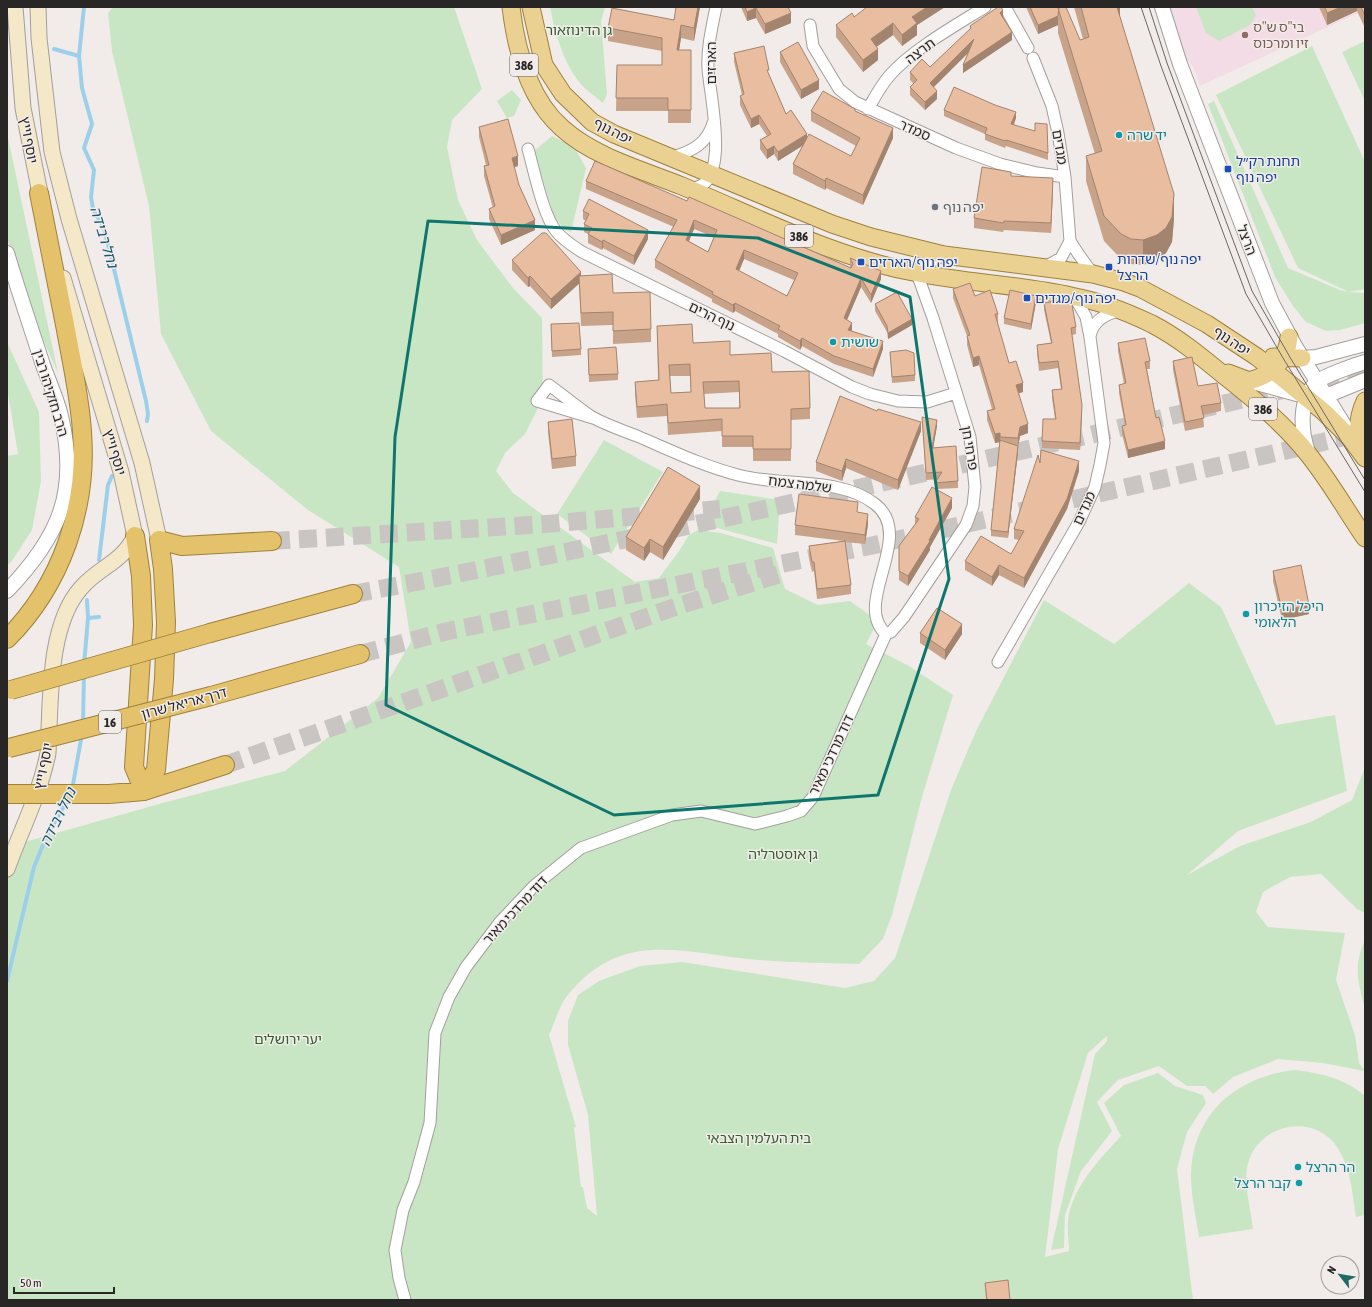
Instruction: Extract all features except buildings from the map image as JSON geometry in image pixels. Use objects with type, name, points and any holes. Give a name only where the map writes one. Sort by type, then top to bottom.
[{"type":"highway","points":[[7,639],[30,613],[45,591],[59,565],[74,525],[81,484],[83,457],[82,431],[75,382],[39,193]]},
{"type":"highway","points":[[135,536],[141,576],[143,625],[134,767],[138,780],[144,791]]},
{"type":"highway","points":[[144,791],[156,770],[164,679],[166,622],[163,569],[159,540],[182,546],[272,541]]},
{"type":"highway","points":[[9,690],[353,594]]},
{"type":"highway","name":"דרך אריאל שרון","points":[[8,748],[212,696],[360,654]]},
{"type":"highway","points":[[7,794],[109,794],[144,791],[225,765]]},
{"type":"main road","name":"יוסף וייץ","points":[[7,869],[32,807],[45,769],[48,753],[54,656],[64,614],[80,589],[98,572],[121,557],[135,536],[121,472],[47,225],[39,193],[23,108],[15,7]]},
{"type":"main road","name":"יוסף וייץ","points":[[38,7],[39,38],[52,152],[68,219],[142,463],[159,540]]},
{"type":"main road","name":"יפה נוף","points":[[511,7],[514,35],[535,92],[552,118],[566,131],[592,148],[818,244],[882,265],[919,274],[1074,296],[1119,310],[1154,326],[1183,343],[1275,420],[1309,454]]},
{"type":"main road","name":"יפה נוף","points":[[531,7],[544,65],[563,94],[592,122],[614,134],[845,229],[906,247],[944,255],[1093,274],[1124,282],[1156,296],[1207,324],[1248,351],[1278,364],[1308,398],[1338,426],[1363,455]]},
{"type":"main road","points":[[1278,364],[1290,337]]},
{"type":"main road","points":[[1213,367],[1249,381],[1259,378],[1278,364],[1302,358]]},
{"type":"main road","points":[[1363,455],[1358,440],[1358,421],[1365,401]]},
{"type":"main road","name":"386","points":[[1309,454],[1365,538]]},
{"type":"street","name":"הארזים","points":[[712,174],[716,152],[708,54],[716,7]]},
{"type":"street","name":"תרצה","points":[[868,109],[891,73],[923,48],[986,7]]},
{"type":"street","name":"מגדים","points":[[1005,7],[1031,53],[1052,106],[1066,177],[1070,241],[1078,256],[1093,274]]},
{"type":"street","name":"הרצל","points":[[1162,7],[1180,64],[1262,280],[1302,358],[1363,455]]},
{"type":"street","name":"סמדר","points":[[810,25],[813,46],[839,89],[854,102],[956,148],[1000,164],[1037,173],[1066,177]]},
{"type":"street","name":"הארזים","points":[[673,157],[685,153],[703,143],[709,135],[714,120]]},
{"type":"street","name":"נוף הרים","points":[[528,149],[548,218],[555,230],[565,241],[582,252],[784,351],[852,387],[870,394],[898,400],[927,402],[956,393]]},
{"type":"street","points":[[684,187],[699,186],[705,183],[712,174]]},
{"type":"street","points":[[1044,268],[1061,258],[1070,241]]},
{"type":"street","name":"הרב חזקיהו רבין","points":[[7,253],[61,416],[68,453],[68,481],[56,524],[49,539],[26,572],[7,591]]},
{"type":"street","points":[[919,274],[933,260],[944,255]]},
{"type":"street","name":"פרחי חן","points":[[886,634],[891,632],[904,618],[966,525],[973,506],[975,487],[971,444],[933,318],[920,285],[919,274]]},
{"type":"street","name":"מגדים","points":[[998,662],[1079,522],[1095,487],[1104,442],[1090,337],[1084,313],[1074,296]]},
{"type":"street","points":[[1090,337],[1091,330],[1098,320],[1111,312],[1119,310]]},
{"type":"street","points":[[1302,358],[1330,354],[1365,344]]},
{"type":"street","points":[[1309,454],[1302,427],[1303,414],[1308,398],[1317,382],[1365,362]]},
{"type":"street","points":[[1249,381],[1308,398],[1326,396],[1365,380]]},
{"type":"street","name":"שלמה צמח","points":[[594,418],[708,466],[739,476],[819,485],[861,496],[877,505],[886,516],[890,545],[881,575],[875,612],[878,625],[886,634]]},
{"type":"street","name":"דוד מרדכי מאיר","points":[[405,1300],[399,1278],[395,1250],[403,1210],[414,1182],[430,1123],[435,1033],[449,997],[466,967],[500,922],[534,886],[581,848],[672,815],[701,811],[755,824],[801,811],[813,797],[886,634]]},
{"type":"highlighted area","points":[[428,221],[758,238],[910,297],[949,579],[878,795],[614,815],[386,705],[395,437]]},
{"type":"shaded area","name":"בי\"ס ש\"ס זיו ומרכוס","points":[[1170,7],[1365,7],[1365,10],[1200,86],[1193,66],[1187,60]]},
{"type":"green space","name":"יער ירושלים","points":[[113,7],[454,7],[482,89],[452,120],[447,147],[458,200],[477,240],[513,288],[542,318],[543,398],[525,434],[505,453],[496,471],[513,493],[635,582],[659,578],[689,535],[698,530],[721,533],[773,548],[785,589],[818,605],[850,601],[878,621],[866,644],[909,666],[953,695],[922,797],[892,915],[883,939],[859,964],[771,961],[705,953],[656,950],[632,953],[610,960],[588,974],[564,1000],[549,1035],[576,1127],[574,1128],[581,1187],[583,1187],[587,1208],[597,1216],[588,1115],[568,1045],[568,1021],[578,995],[599,981],[640,966],[682,962],[845,988],[874,981],[895,958],[951,790],[976,731],[1044,600],[1114,644],[1189,583],[1221,607],[1276,725],[1335,715],[1347,791],[1238,831],[1187,875],[1240,846],[1311,822],[1352,800],[1365,767],[1365,913],[1357,909],[1321,874],[1290,877],[1263,892],[1256,912],[1268,927],[1345,933],[1336,980],[1355,1035],[1359,1063],[1365,1071],[1323,1063],[1278,1059],[1233,1077],[1213,1094],[1205,1086],[1187,1086],[1159,1066],[1118,1080],[1097,1102],[1112,1131],[1081,1171],[1065,1215],[1064,1248],[1051,1250],[1095,1054],[1107,1041],[1107,1036],[1088,1053],[1058,1149],[1045,1257],[1069,1251],[1068,1220],[1075,1196],[1088,1174],[1121,1136],[1104,1103],[1124,1085],[1158,1073],[1175,1086],[1203,1095],[1206,1103],[1187,1132],[1177,1169],[1193,1300],[7,1300],[7,847],[159,804],[285,771],[378,698],[411,642],[399,567],[308,510],[211,431],[161,334],[149,206],[112,51],[108,13]]},
{"type":"green space","name":"גן הדינוזאור","points":[[550,7],[605,7],[601,21],[607,94],[603,103],[579,82],[568,66],[557,37]]},
{"type":"green space","points":[[1196,7],[1252,7],[1256,15],[1250,25],[1219,41],[1206,33]]},
{"type":"green space","points":[[1365,41],[1365,101],[1342,52]]},
{"type":"green space","points":[[1312,46],[1365,162],[1365,289],[1349,292],[1298,268],[1216,95]]},
{"type":"green space","points":[[512,90],[521,100],[514,116],[507,118],[497,101]]},
{"type":"green space","points":[[1214,101],[1288,268],[1340,290],[1365,293],[1365,323],[1340,330],[1326,331],[1306,322],[1293,306],[1275,277],[1208,104]]},
{"type":"green space","points":[[7,133],[58,373],[34,319],[7,238]]},
{"type":"green space","points":[[552,136],[574,147],[586,168],[571,232],[563,228],[554,216],[534,151]]},
{"type":"green space","points":[[7,342],[39,412],[41,481],[32,530],[12,561],[7,565],[7,456],[18,454],[7,387]]},
{"type":"green space","points":[[604,440],[663,472],[611,554],[557,514]]},
{"type":"green space","points":[[720,491],[780,500],[777,544],[702,524]]},
{"type":"green space","points":[[1365,940],[1365,1009],[1360,990],[1358,966],[1361,949]]},
{"type":"green space","points":[[1294,1070],[1332,1077],[1349,1085],[1365,1096],[1365,1215],[1356,1217],[1348,1172],[1342,1155],[1337,1147],[1327,1136],[1315,1129],[1302,1126],[1289,1127],[1276,1131],[1265,1138],[1256,1147],[1249,1160],[1246,1176],[1253,1229],[1199,1237],[1191,1176],[1193,1154],[1199,1134],[1209,1117],[1221,1102],[1236,1090],[1273,1074]]},
{"type":"waterway","name":"נחל רבידה","points":[[84,7],[79,56],[82,88],[92,124],[84,148],[94,170],[91,197],[93,209],[104,228],[146,401],[148,414],[147,421]]},
{"type":"waterway","points":[[54,49],[79,56]]},
{"type":"waterway","name":"נחל רבידה","points":[[99,560],[108,485],[112,476]]},
{"type":"waterway","name":"נחל רבידה","points":[[84,665],[88,618],[87,600]]},
{"type":"waterway","points":[[88,618],[99,617]]},
{"type":"waterway","name":"נחל רבידה","points":[[83,723],[84,674]]},
{"type":"waterway","name":"נחל רבידה","points":[[72,790],[82,734]]},
{"type":"waterway","name":"נחל רבידה","points":[[7,981],[34,867],[47,835],[69,798]]},
{"type":"tunnel","points":[[1321,382],[1365,372]]},
{"type":"tunnel","points":[[353,594],[706,522],[1292,388]]},
{"type":"tunnel","points":[[360,654],[448,631],[870,546],[1362,433]]},
{"type":"tunnel","points":[[272,541],[546,524],[720,509]]},
{"type":"tunnel","points":[[225,765],[675,607],[780,574]]},
{"type":"tram line","points":[[1141,7],[1161,66],[1246,294],[1283,358],[1365,492]]},
{"type":"tram line","points":[[1149,7],[1167,63],[1252,291],[1291,359],[1365,480]]},
{"type":"place","name":"בי\"ס ש\"ס זיו ומרכוס","points":[[1245,35]]},
{"type":"place","name":"יד שרה","points":[[1119,135]]},
{"type":"place","name":"תחנת רק״ל יפה נוף","points":[[1228,169]]},
{"type":"place","name":"יפה נוף","points":[[935,207]]},
{"type":"place","name":"יפה נוף/הארזים","points":[[861,262]]},
{"type":"place","name":"יפה נוף/שדרות הרצל","points":[[1109,267]]},
{"type":"place","name":"יפה נוף/מגדים","points":[[1027,298]]},
{"type":"place","name":"שושית","points":[[833,342]]},
{"type":"place","name":"היכל הזיכרון הלאומי","points":[[1246,614]]},
{"type":"place","name":"הר הרצל","points":[[1298,1167]]},
{"type":"place","name":"קבר הרצל","points":[[1299,1183]]},
{"type":"park label","name":"גן אוסטרליה","points":[[783,854]]},
{"type":"park label","name":"בית העלמין הצבאי","points":[[759,1138]]}]
